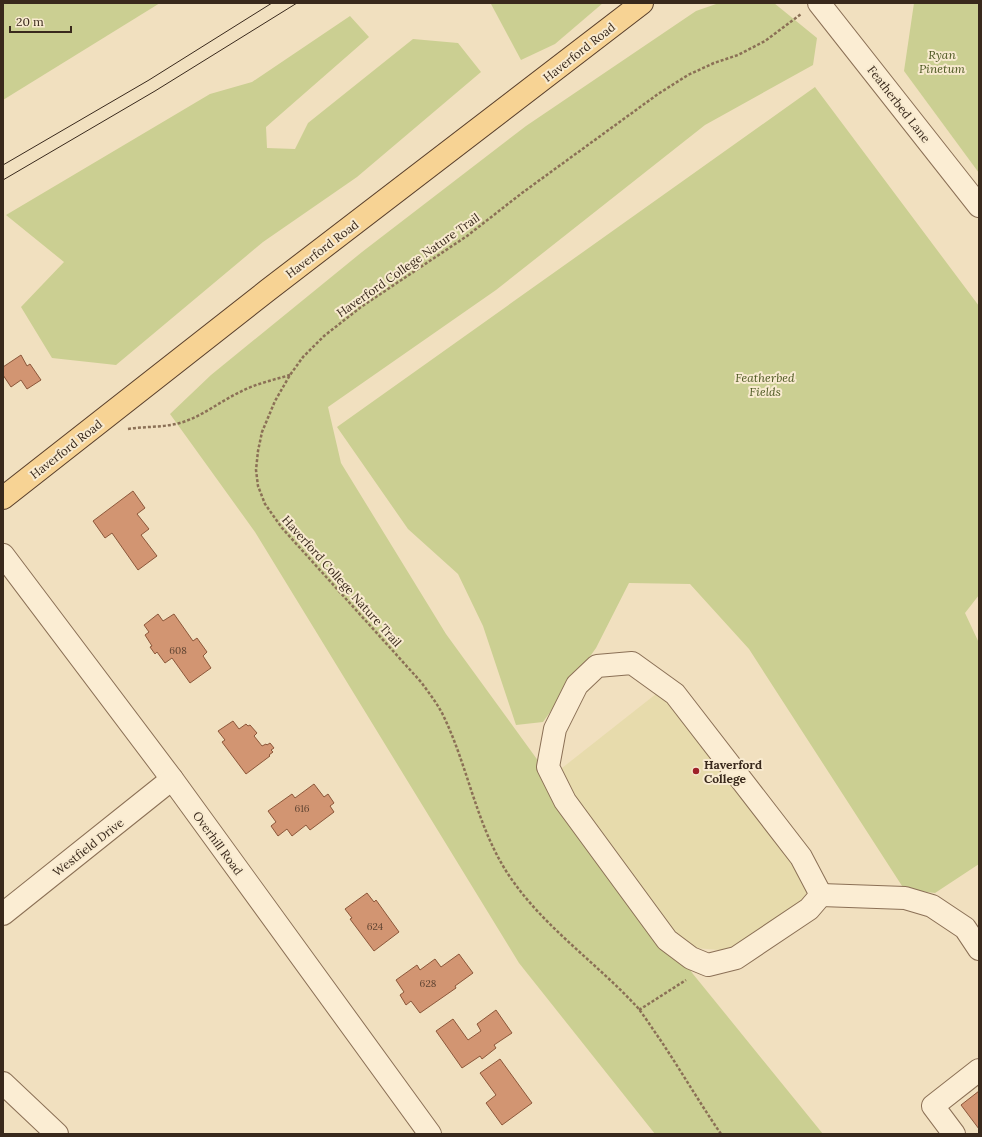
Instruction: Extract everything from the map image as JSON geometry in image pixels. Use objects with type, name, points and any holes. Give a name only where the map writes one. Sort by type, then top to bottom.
[{"type":"main road","name":"Haverford Road","points":[[3,498],[268,290],[642,3]]},
{"type":"street","name":"Featherbed Lane","points":[[811,8],[979,206]]},
{"type":"street","name":"Overhill Road","points":[[3,555],[172,779],[430,1134]]},
{"type":"street","points":[[632,663],[675,694],[801,857],[821,894],[809,909],[736,958],[708,965],[691,958],[668,940],[565,801],[548,767],[555,729],[577,685],[597,666],[632,663]]},
{"type":"street","name":"Westfield Drive","points":[[3,914],[172,779]]},
{"type":"street","points":[[821,894],[905,898],[932,906],[965,928],[979,949]]},
{"type":"street","points":[[954,1134],[933,1106],[979,1070]]},
{"type":"street","points":[[3,1082],[57,1134]]},
{"type":"path","name":"Haverford College Nature Trail","points":[[721,1134],[675,1062],[639,1010],[618,987],[542,917],[523,896],[507,872],[488,836],[477,810],[453,738],[432,697],[421,682],[282,528],[265,504],[258,486],[256,470],[262,432],[273,407],[290,375],[303,357],[324,336],[402,278],[467,236],[522,193],[658,94],[688,75],[714,63],[738,55],[765,41],[811,8]]},
{"type":"path","points":[[124,429],[167,426],[185,422],[240,392],[261,383],[290,375]]},
{"type":"path","points":[[639,1010],[708,965]]},
{"type":"shaded area","points":[[661,690],[808,879],[806,898],[731,951],[684,947],[557,772]]},
{"type":"green space","points":[[3,3],[160,3],[3,100]]},
{"type":"green space","points":[[603,3],[555,44],[521,60],[491,4]]},
{"type":"green space","points":[[719,3],[774,3],[817,38],[813,65],[705,125],[496,290],[328,407],[341,463],[446,634],[693,974],[823,1134],[655,1134],[519,963],[255,532],[170,414],[211,375],[362,252],[526,126],[696,11]]},
{"type":"green space","name":"Ryan Pinetum","points":[[914,3],[979,3],[979,173],[904,71]]},
{"type":"green space","points":[[350,16],[369,37],[266,127],[267,148],[295,149],[308,123],[413,39],[458,43],[481,72],[357,177],[263,242],[116,365],[52,358],[21,307],[64,262],[6,215],[210,94],[252,82]]},
{"type":"green space","name":"Featherbed Fields","points":[[815,87],[979,306],[979,595],[965,613],[979,643],[979,864],[935,893],[904,889],[749,649],[690,584],[629,583],[596,648],[543,722],[516,725],[483,626],[458,574],[408,529],[337,427]]},
{"type":"building","points":[[21,355],[27,366],[30,364],[41,380],[27,389],[21,380],[11,387],[3,375],[3,367]]},
{"type":"building","points":[[133,491],[145,508],[137,514],[149,529],[141,535],[157,556],[138,570],[112,533],[105,538],[93,521]]},
{"type":"building","points":[[158,614],[163,621],[174,614],[193,641],[197,638],[207,652],[203,656],[211,668],[190,683],[172,658],[165,663],[157,652],[155,654],[150,647],[152,646],[145,635],[149,632],[144,625]]},
{"type":"building","points":[[233,721],[239,729],[246,724],[248,726],[250,725],[257,733],[254,736],[262,746],[270,743],[274,748],[271,750],[273,752],[269,755],[270,756],[246,774],[222,742],[225,740],[218,731]]},
{"type":"building","points":[[314,784],[324,797],[328,794],[334,803],[330,806],[334,812],[310,830],[306,825],[292,836],[287,829],[278,836],[271,826],[276,822],[268,811],[292,794],[295,798]]},
{"type":"building","points":[[367,893],[374,902],[376,900],[399,932],[374,951],[350,919],[352,918],[345,909]]},
{"type":"building","points":[[459,954],[473,973],[455,986],[456,988],[420,1013],[411,1001],[406,1005],[400,995],[404,992],[396,980],[417,965],[420,970],[435,959],[441,967]]},
{"type":"building","points":[[496,1010],[512,1033],[494,1045],[496,1048],[482,1059],[480,1056],[462,1068],[436,1031],[453,1019],[468,1040],[481,1031],[477,1024]]},
{"type":"building","points":[[500,1059],[532,1103],[502,1125],[486,1103],[496,1095],[480,1073]]},
{"type":"building","points":[[979,1091],[979,1129],[961,1105]]},
{"type":"tram line","points":[[3,165],[149,80],[272,3]]},
{"type":"tram line","points":[[3,180],[155,91],[297,3]]},
{"type":"place","name":"Haverford College","points":[[696,771]]}]
